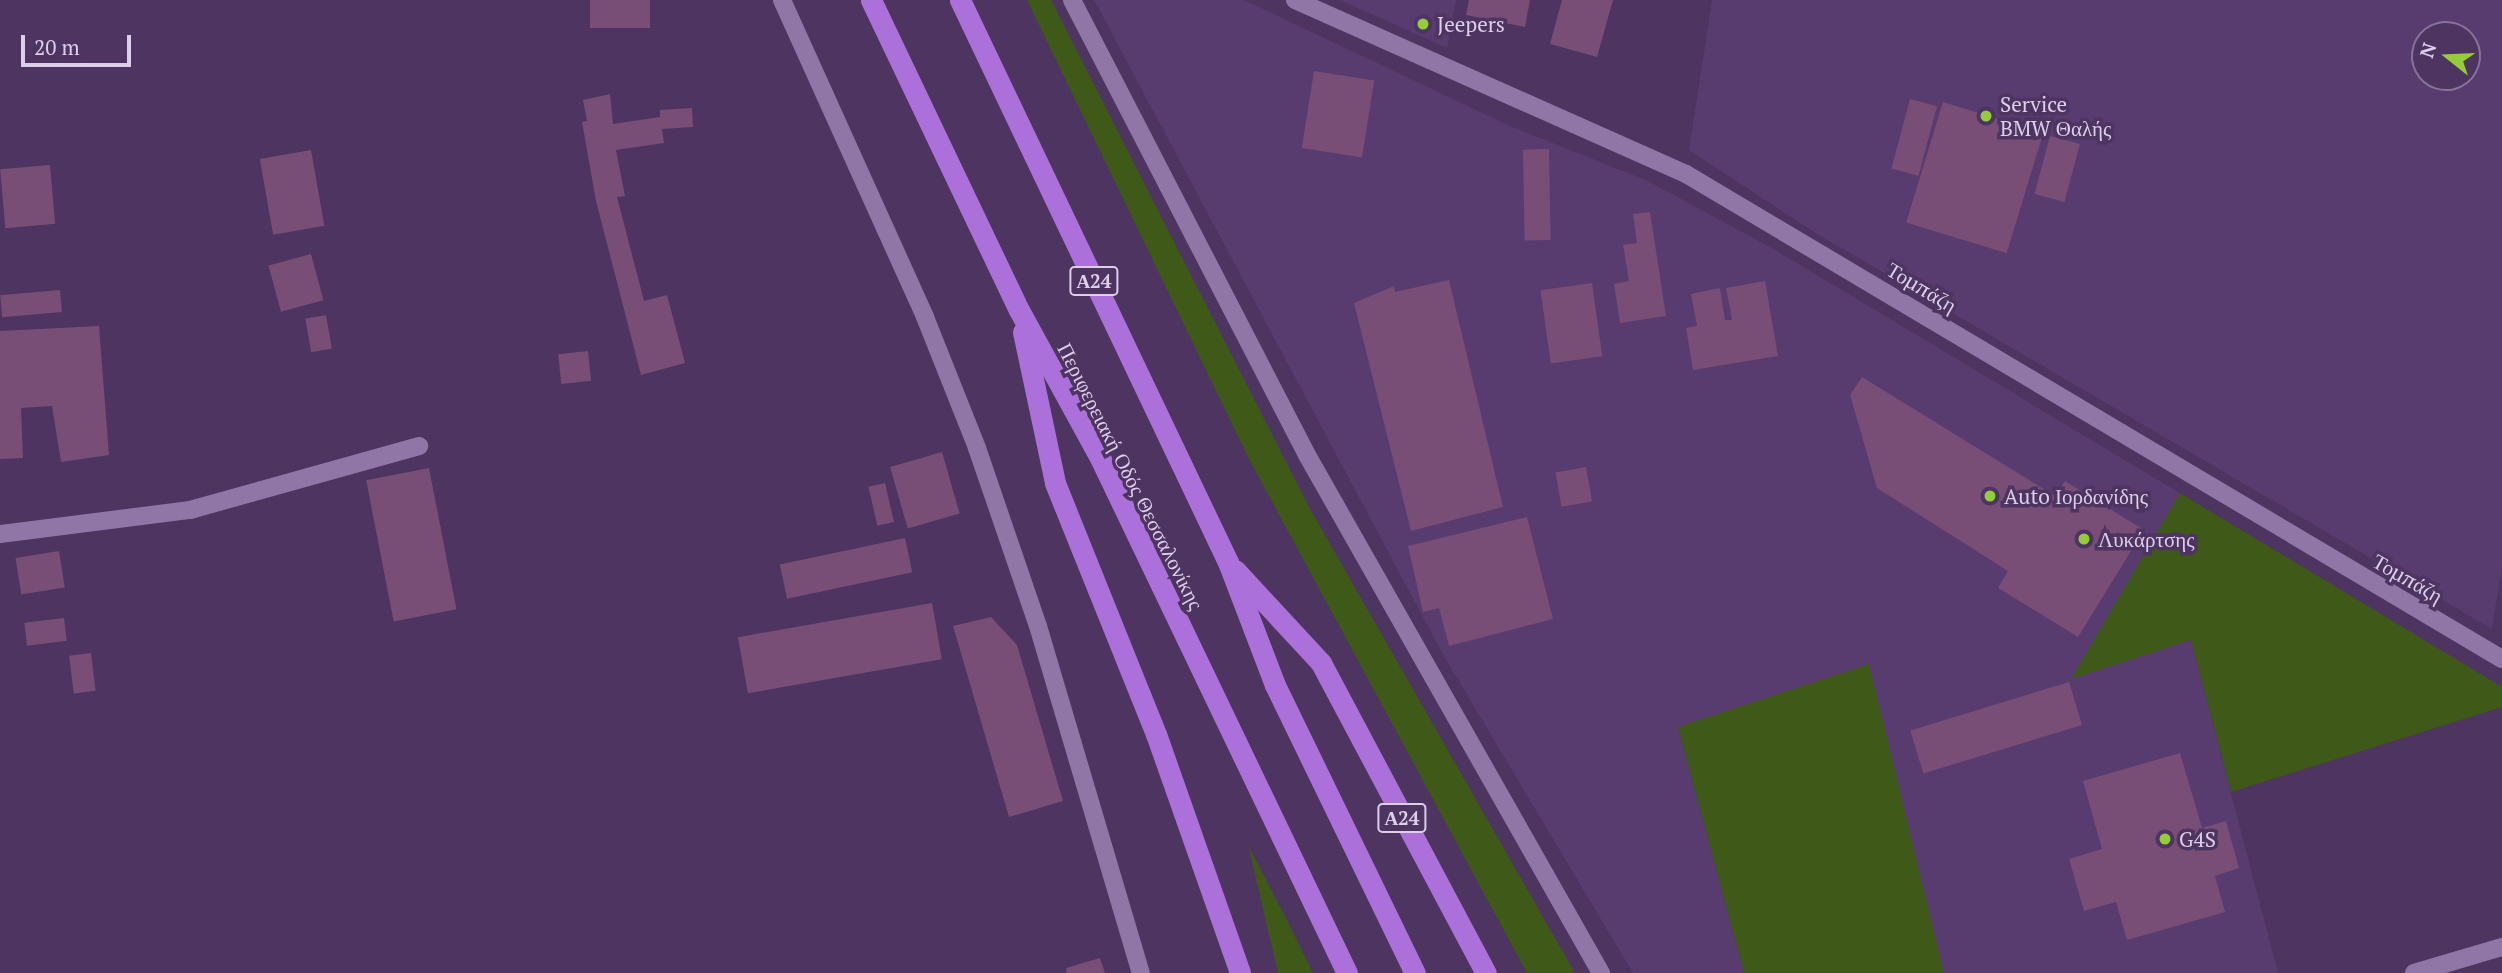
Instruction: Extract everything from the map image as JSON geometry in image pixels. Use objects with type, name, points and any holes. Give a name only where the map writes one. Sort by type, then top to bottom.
[{"type":"highway","name":"Περιφερειακή Οδός Θεσσαλονίκης","points":[[871,0],[1019,310],[1101,460],[1347,973]]},
{"type":"highway","name":"Α24","points":[[960,0],[1228,562],[1321,663],[1486,973]]},
{"type":"highway","points":[[1019,310],[1055,483],[1156,734],[1240,973]]},
{"type":"highway","points":[[1228,562],[1275,685],[1416,973]]},
{"type":"street","points":[[782,0],[925,317],[977,448],[1038,626],[1141,973]]},
{"type":"street","points":[[1072,0],[1307,455],[1601,973]]},
{"type":"street","name":"Τομπάζη","points":[[1295,0],[1686,174],[2502,659]]},
{"type":"street","points":[[0,534],[190,510],[419,446]]},
{"type":"street","points":[[2414,973],[2502,947]]},
{"type":"shaded area","points":[[1094,0],[1244,0],[1510,126],[1648,181],[1777,251],[2180,493],[2072,678],[2191,640],[2278,973],[1943,973],[1678,727],[1744,973],[1633,973],[1441,651]]},
{"type":"shaded area","name":"Jeepers","points":[[1340,0],[1456,0],[1447,48]]},
{"type":"shaded area","points":[[1712,0],[2502,0],[2502,566],[2492,629],[1814,232],[1689,150]]},
{"type":"green space","points":[[1027,0],[1051,0],[1309,507],[1575,973],[1527,973],[1249,459]]},
{"type":"green space","points":[[2180,493],[2502,687],[2502,707],[2231,792],[2191,640],[2071,679]]},
{"type":"green space","points":[[1869,664],[1944,973],[1744,973],[1678,727]]},
{"type":"green space","points":[[1248,845],[1289,924],[1313,973],[1278,973]]},
{"type":"building","points":[[590,0],[650,0],[650,28],[590,28]]},
{"type":"building","points":[[1469,0],[1530,0],[1525,27],[1466,15]]},
{"type":"building","points":[[1562,0],[1613,0],[1597,57],[1550,44]]},
{"type":"building","points":[[1314,71],[1374,81],[1362,158],[1302,148]]},
{"type":"building","points":[[610,94],[613,124],[660,117],[660,110],[692,108],[693,127],[662,129],[664,143],[616,150],[625,196],[617,197],[644,301],[667,295],[685,363],[641,375],[596,201],[582,122],[587,121],[583,100]]},
{"type":"building","points":[[1910,99],[1937,106],[1918,176],[1891,169]]},
{"type":"building","points":[[1943,102],[2043,133],[2007,253],[1906,222]]},
{"type":"building","points":[[2050,136],[2080,144],[2064,202],[2034,194]]},
{"type":"building","points":[[1523,149],[1549,149],[1551,240],[1525,240]]},
{"type":"building","points":[[311,150],[324,226],[273,235],[260,159]]},
{"type":"building","points":[[50,165],[55,224],[5,228],[0,169]]},
{"type":"building","points":[[1650,212],[1666,316],[1620,323],[1614,284],[1629,281],[1623,245],[1637,243],[1633,214]]},
{"type":"building","points":[[311,254],[323,300],[281,312],[268,265]]},
{"type":"building","points":[[1449,280],[1503,507],[1411,531],[1354,303],[1394,286],[1395,292]]},
{"type":"building","points":[[1765,281],[1778,356],[1693,370],[1686,328],[1697,326],[1691,294],[1720,288],[1725,320],[1732,320],[1726,288]]},
{"type":"building","points":[[1592,283],[1602,356],[1551,364],[1541,290]]},
{"type":"building","points":[[60,290],[62,312],[2,317],[0,295]]},
{"type":"building","points":[[326,315],[332,348],[311,352],[305,319]]},
{"type":"building","points":[[99,326],[109,455],[61,462],[52,406],[21,408],[23,458],[0,459],[0,331]]},
{"type":"building","points":[[588,351],[591,381],[561,384],[558,354]]},
{"type":"building","points":[[1862,377],[2055,496],[2065,481],[2144,530],[2078,637],[1998,588],[2008,571],[1877,488],[1850,395]]},
{"type":"building","points":[[942,452],[960,514],[908,528],[890,467]]},
{"type":"building","points":[[1586,467],[1592,501],[1562,507],[1555,472]]},
{"type":"building","points":[[429,468],[456,609],[394,622],[366,480]]},
{"type":"building","points":[[885,483],[894,522],[877,526],[868,487]]},
{"type":"building","points":[[1527,517],[1553,619],[1449,646],[1439,608],[1423,612],[1408,546]]},
{"type":"building","points":[[905,538],[912,572],[787,599],[780,565]]},
{"type":"building","points":[[59,551],[65,588],[21,594],[16,558]]},
{"type":"building","points":[[932,603],[942,659],[748,693],[738,637]]},
{"type":"building","points":[[991,617],[1017,645],[1063,801],[1009,817],[953,626]]},
{"type":"building","points":[[64,618],[67,641],[27,646],[24,623]]},
{"type":"building","points":[[91,653],[96,691],[74,693],[69,656]]},
{"type":"building","points":[[2069,682],[2082,725],[1923,774],[1910,731]]},
{"type":"building","name":"G4S","points":[[2180,753],[2202,828],[2226,821],[2239,868],[2215,876],[2225,912],[2127,940],[2116,902],[2084,911],[2069,859],[2102,849],[2083,781]]},
{"type":"building","points":[[1100,958],[1105,973],[1067,973],[1066,968]]},
{"type":"place","name":"Jeepers","points":[[1423,24]]},
{"type":"place","name":"Service BMW Θαλής","points":[[1986,116]]},
{"type":"place","name":"Auto Ιορδανίδης","points":[[1990,496]]},
{"type":"place","name":"Λυκάρτσης","points":[[2084,539]]},
{"type":"place","name":"G4S","points":[[2165,839]]}]
